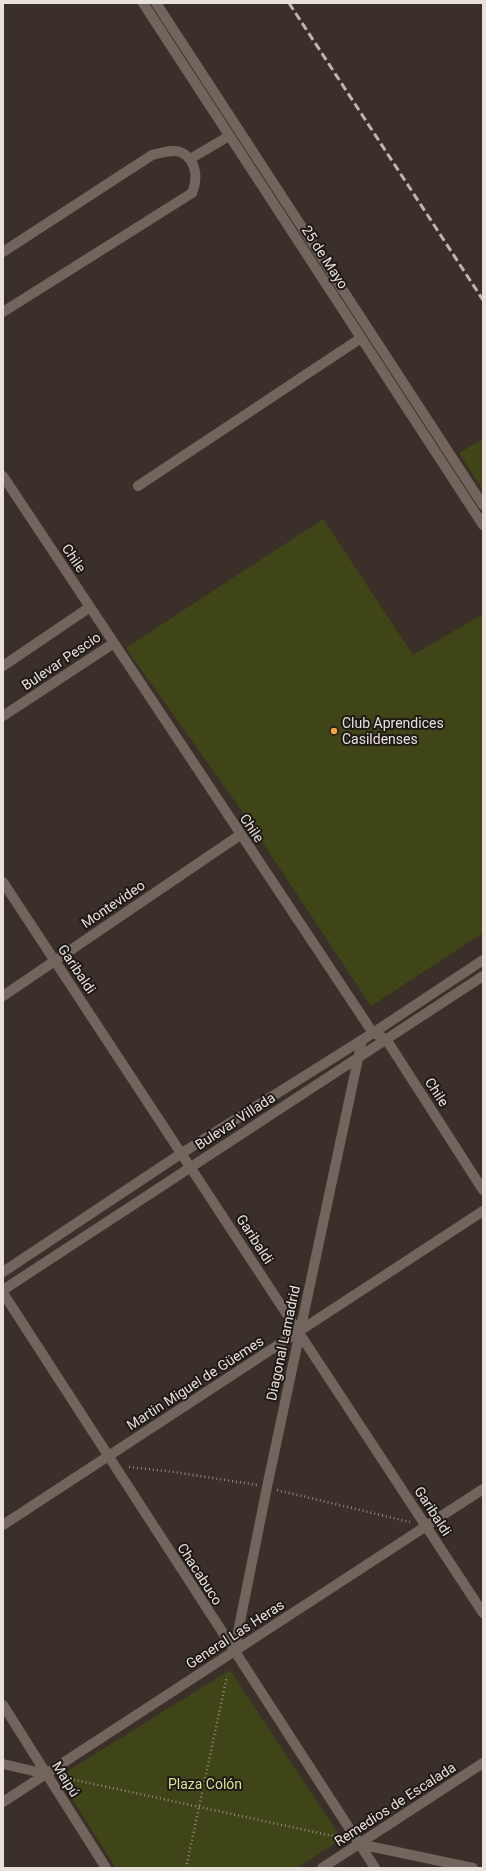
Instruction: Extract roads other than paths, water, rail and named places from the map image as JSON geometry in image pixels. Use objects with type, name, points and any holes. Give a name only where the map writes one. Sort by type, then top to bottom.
[{"type":"street","name":"25 de Mayo","points":[[143,3],[483,526]]},
{"type":"street","name":"25 de Mayo","points":[[156,3],[483,505]]},
{"type":"street","points":[[190,159],[229,136]]},
{"type":"street","points":[[3,252],[152,155],[170,151],[180,152],[190,159],[195,170],[196,182],[192,193],[3,312]]},
{"type":"street","points":[[138,486],[361,338]]},
{"type":"street","name":"Chile","points":[[3,476],[240,835],[373,1033]]},
{"type":"street","name":"Bulevar Pescio","points":[[3,666],[90,607]]},
{"type":"street","name":"Bulevar Pescio","points":[[3,716],[114,643]]},
{"type":"street","name":"Montevideo","points":[[3,996],[240,835]]},
{"type":"street","name":"Garibaldi","points":[[3,882],[191,1166],[483,1613]]},
{"type":"street","name":"Bulevar Villada","points":[[3,1272],[182,1153],[373,1033],[483,960]]},
{"type":"street","name":"Bulevar Villada","points":[[3,1290],[483,976]]},
{"type":"street","points":[[373,1033],[386,1039]]},
{"type":"street","name":"Chile","points":[[386,1039],[483,1190]]},
{"type":"street","name":"Diagonal Lamadrid","points":[[234,1652],[299,1332],[362,1040]]},
{"type":"street","name":"Martin Miguel de Güemes","points":[[3,1525],[483,1212]]},
{"type":"street","name":"Chacabuco","points":[[3,1294],[375,1868]]},
{"type":"street","name":"General Las Heras","points":[[3,1802],[483,1489]]},
{"type":"street","name":"Maipú","points":[[3,1705],[106,1868]]},
{"type":"street","name":"Remedios de Escalada","points":[[322,1868],[483,1763]]},
{"type":"street","points":[[3,1764],[46,1774]]},
{"type":"street","points":[[359,1844],[473,1868]]},
{"type":"railway","points":[[289,3],[483,300]]},
{"type":"place","name":"Club Aprendices Casildenses","points":[[334,731]]},
{"type":"park label","name":"Plaza Colón","points":[[205,1784]]}]
